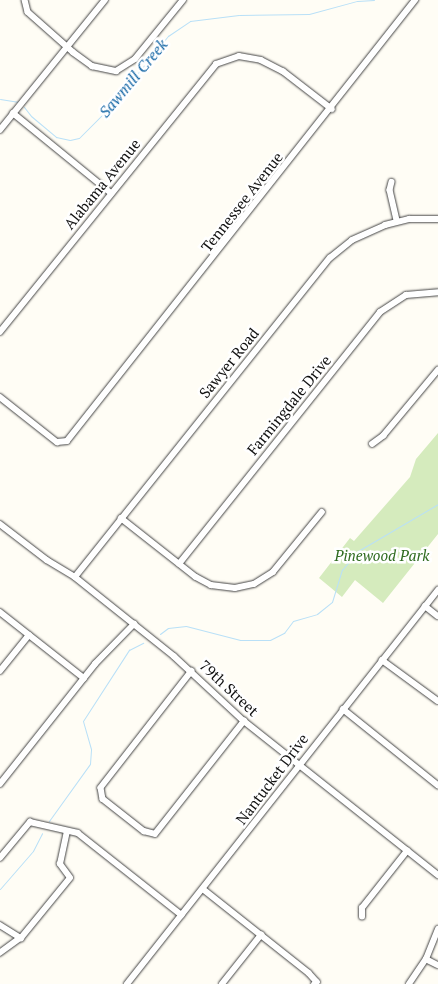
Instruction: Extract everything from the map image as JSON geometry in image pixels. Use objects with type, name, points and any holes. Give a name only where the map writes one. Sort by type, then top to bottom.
[{"type":"street","points":[[26,0],[28,12],[66,47],[92,66],[116,71],[135,59],[183,0]]},
{"type":"street","points":[[0,130],[105,0]]},
{"type":"street","name":"Tennessee Avenue","points":[[0,398],[57,442],[67,441],[332,109],[415,0]]},
{"type":"street","name":"Alabama Avenue","points":[[0,332],[208,71],[229,58],[249,57],[270,64],[332,109]]},
{"type":"street","points":[[13,113],[111,193]]},
{"type":"street","points":[[392,182],[390,190],[397,221]]},
{"type":"street","name":"Sawyer Road","points":[[75,577],[324,264],[360,236],[397,221],[438,219]]},
{"type":"street","name":"Farmingdale Drive","points":[[179,564],[380,312],[406,295],[438,292]]},
{"type":"street","points":[[372,444],[383,436],[438,370]]},
{"type":"street","points":[[121,518],[200,580],[218,587],[235,588],[254,584],[274,572],[322,512]]},
{"type":"street","name":"79th Street","points":[[0,524],[46,560],[75,577],[134,624],[192,671],[244,721],[438,876]]},
{"type":"street","name":"Nantucket Drive","points":[[127,984],[438,590]]},
{"type":"street","points":[[425,606],[438,616]]},
{"type":"street","points":[[0,612],[84,678]]},
{"type":"street","points":[[0,784],[84,678],[134,624]]},
{"type":"street","points":[[0,671],[29,635]]},
{"type":"street","points":[[382,660],[438,701]]},
{"type":"street","points":[[192,671],[100,791],[103,799],[152,835],[244,721]]},
{"type":"street","points":[[343,709],[438,785]]},
{"type":"street","points":[[0,858],[30,822],[41,822],[67,832],[78,833],[90,840],[182,915]]},
{"type":"street","points":[[0,953],[20,938],[70,878],[60,864],[67,832]]},
{"type":"street","points":[[362,916],[362,908],[407,851]]},
{"type":"street","points":[[203,889],[261,935],[316,983]]},
{"type":"street","points":[[0,925],[20,938]]},
{"type":"street","points":[[409,984],[426,959],[438,929]]},
{"type":"street","points":[[222,984],[261,935]]},
{"type":"street","points":[[426,959],[438,965]]},
{"type":"green space","name":"Pinewood Park","points":[[438,433],[438,534],[383,603],[355,580],[342,597],[319,578],[350,538],[354,541],[410,477],[416,459]]},
{"type":"waterway","name":"Sawmill Creek","points":[[24,107],[31,116],[56,137],[70,140],[79,138],[110,107],[168,36],[190,21],[239,15],[309,14],[357,1],[374,0]]},
{"type":"waterway","name":"Sawmill Creek","points":[[0,99],[19,102]]},
{"type":"waterway","points":[[160,634],[168,628],[186,626],[240,640],[270,640],[284,633],[293,621],[317,614],[332,602],[342,570],[358,551],[438,504]]},
{"type":"waterway","points":[[49,821],[90,764],[91,749],[83,721],[129,650],[143,643]]},
{"type":"waterway","points":[[0,889],[33,851],[42,833]]}]
